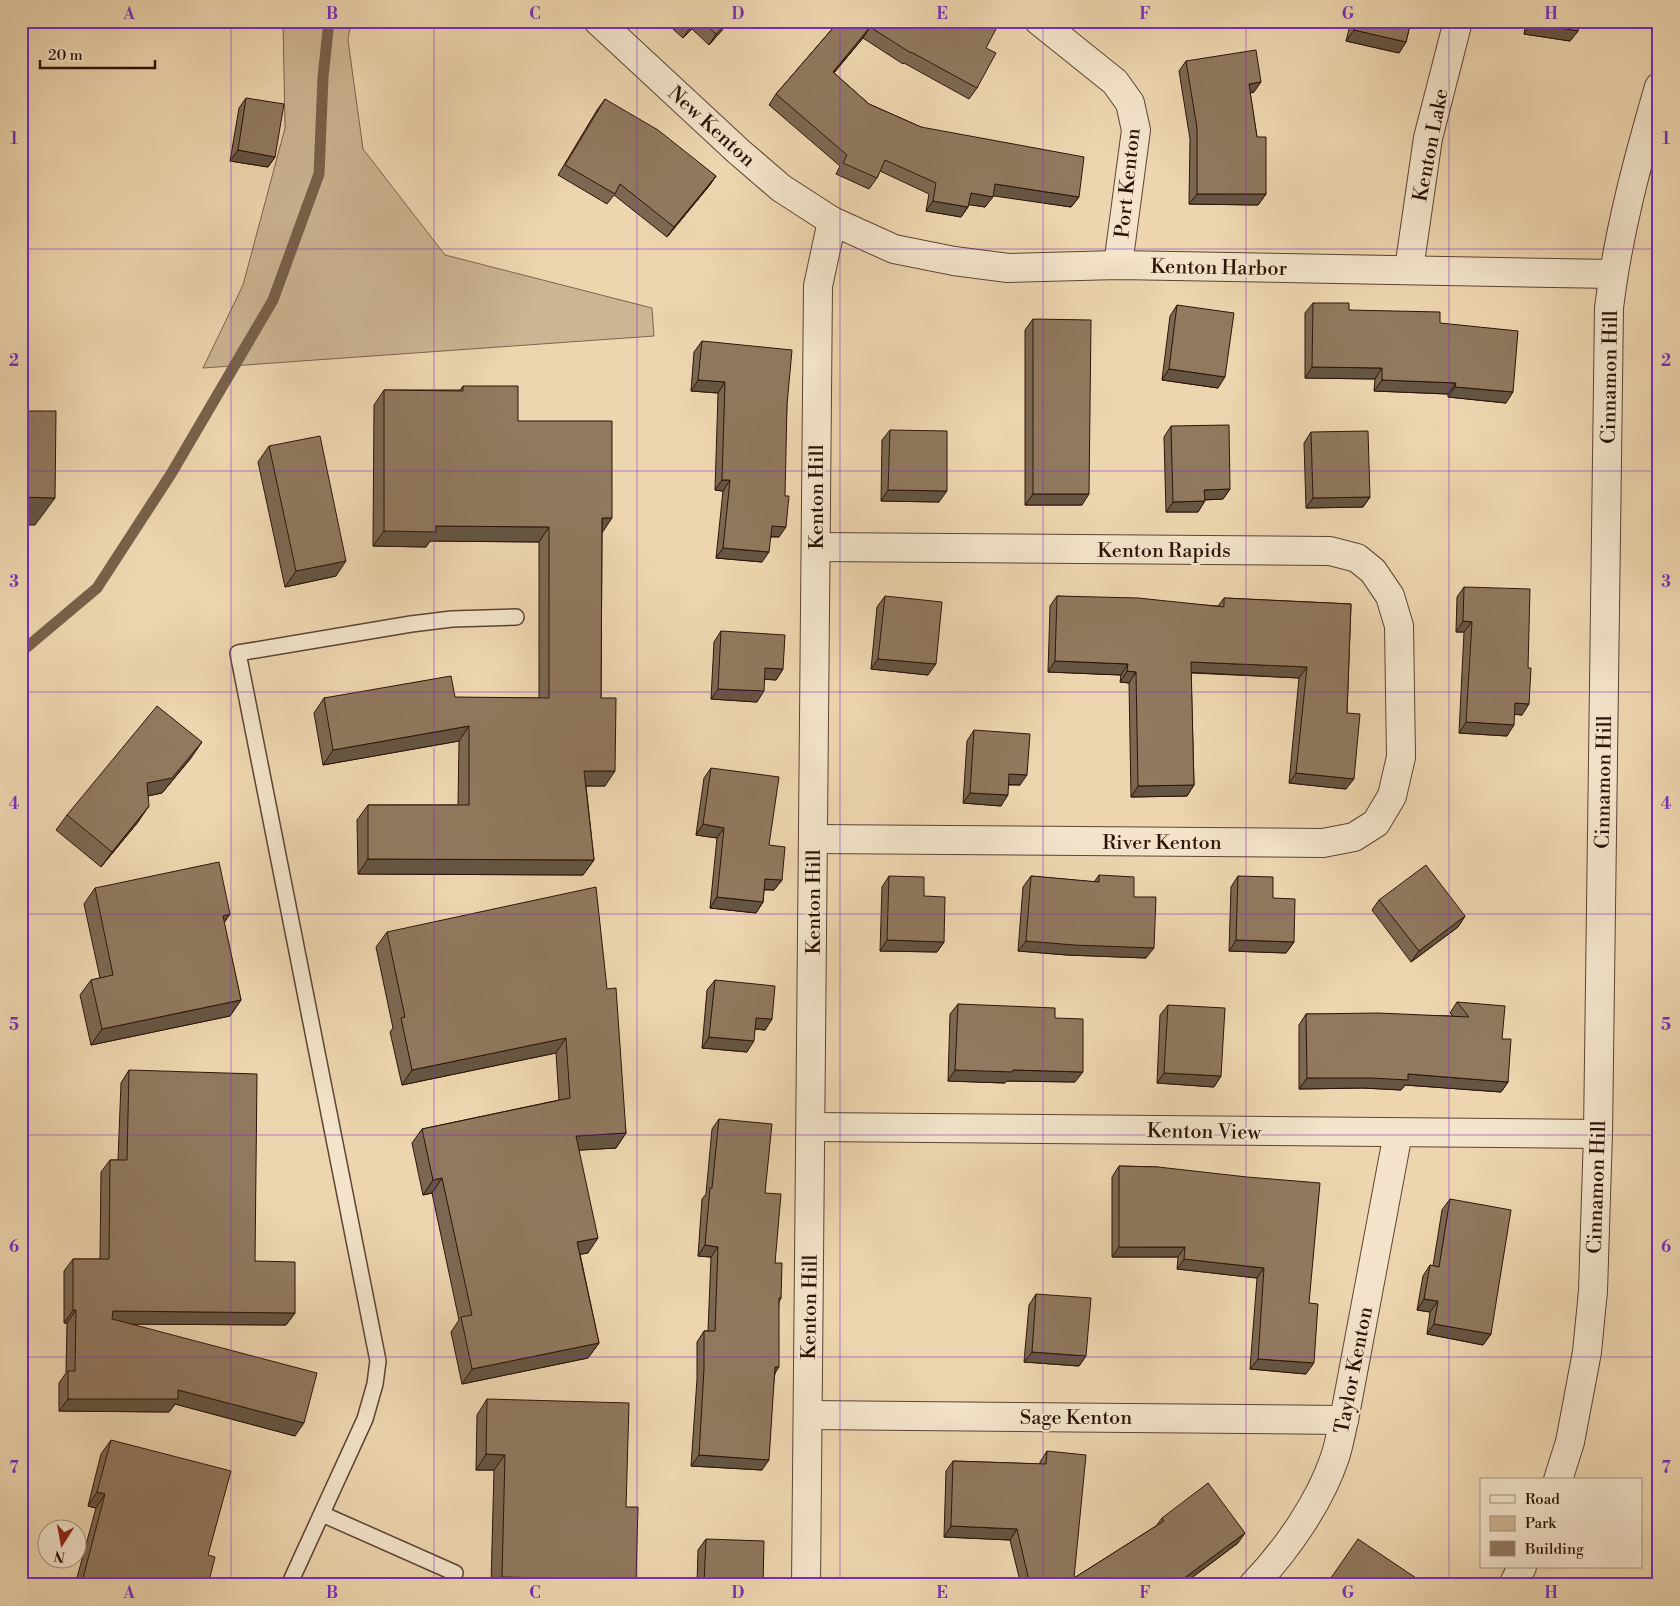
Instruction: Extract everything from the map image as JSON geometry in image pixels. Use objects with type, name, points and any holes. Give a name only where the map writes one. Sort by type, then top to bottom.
[{"type":"street","name":"New Kenton","points":[[598,21],[738,151],[781,188],[832,221]]},
{"type":"street","name":"Port Kenton","points":[[1039,21],[1115,82],[1130,103],[1136,130],[1118,265]]},
{"type":"street","name":"Kenton Lake","points":[[1409,270],[1428,138],[1458,21]]},
{"type":"street","name":"Cinnamon Hill","points":[[1559,1478],[1570,1442],[1586,1352],[1593,1291],[1598,1134],[1610,308],[1613,274],[1639,155],[1659,87]]},
{"type":"street","name":"Kenton Harbor","points":[[832,221],[894,249],[954,261],[1008,268],[1118,265],[1613,274]]},
{"type":"street","name":"Kenton Hill","points":[[806,1585],[818,286],[832,221]]},
{"type":"street","name":"Kenton Rapids","points":[[816,547],[1330,551],[1357,558],[1373,571],[1390,596],[1399,626],[1401,699]]},
{"type":"street","name":"River Kenton","points":[[813,839],[1323,843],[1354,837],[1376,823],[1392,796],[1401,757],[1401,699]]},
{"type":"street","name":"Kenton View","points":[[811,1127],[1598,1134]]},
{"type":"street","name":"Taylor Kenton","points":[[1253,1585],[1272,1564],[1316,1500],[1335,1457],[1344,1420],[1398,1133]]},
{"type":"street","name":"Sage Kenton","points":[[808,1415],[1344,1420]]},
{"type":"street","points":[[1513,1585],[1522,1568]]},
{"type":"lane","points":[[289,1585],[365,1419],[375,1384],[378,1361],[238,653],[411,624],[452,619],[516,618]]},
{"type":"lane","points":[[322,1514],[455,1573]]},
{"type":"green space","points":[[283,21],[351,21],[348,40],[363,149],[445,255],[652,308],[654,336],[203,368],[243,285],[285,128]]},
{"type":"building","points":[[683,21],[696,21],[690,28]]},
{"type":"building","points":[[702,21],[728,21],[716,34]]},
{"type":"building","points":[[839,21],[986,21],[997,27],[986,48],[996,53],[977,88],[911,53],[870,27],[833,72],[869,104],[921,127],[1084,157],[1079,197],[995,184],[993,197],[971,193],[968,207],[933,201],[936,183],[885,160],[877,178],[843,163],[847,155],[776,94]]},
{"type":"building","points":[[1356,21],[1411,21],[1406,42],[1354,30]]},
{"type":"building","points":[[1532,21],[1579,21],[1578,31],[1532,23]]},
{"type":"building","points":[[1256,50],[1261,82],[1249,84],[1257,137],[1266,137],[1266,194],[1197,194],[1197,128],[1186,61]]},
{"type":"building","points":[[246,98],[284,104],[275,157],[238,150]]},
{"type":"building","points":[[605,99],[658,130],[716,176],[674,227],[620,184],[615,194],[565,165]]},
{"type":"building","points":[[1313,303],[1349,303],[1349,310],[1440,312],[1440,323],[1518,331],[1513,392],[1455,387],[1456,383],[1382,380],[1382,368],[1312,367]]},
{"type":"building","points":[[1177,305],[1234,313],[1225,377],[1169,369]]},
{"type":"building","points":[[1033,319],[1091,320],[1089,494],[1033,494]]},
{"type":"building","points":[[702,341],[792,350],[787,405],[785,496],[789,496],[786,527],[772,526],[769,552],[723,548],[730,480],[722,480],[725,382],[698,380]]},
{"type":"building","points":[[463,386],[518,386],[518,421],[612,421],[612,518],[602,518],[601,698],[616,698],[615,771],[584,771],[594,860],[368,859],[368,805],[469,805],[469,726],[333,750],[324,698],[451,676],[455,697],[549,698],[549,527],[436,526],[436,532],[384,531],[384,390],[463,391]]},
{"type":"building","points":[[21,411],[56,411],[55,498],[21,497]]},
{"type":"building","points":[[1229,425],[1230,489],[1204,490],[1205,501],[1173,502],[1171,426]]},
{"type":"building","points":[[890,430],[947,431],[947,491],[888,490]]},
{"type":"building","points":[[1368,431],[1370,497],[1313,498],[1311,432]]},
{"type":"building","points":[[320,436],[346,561],[296,571],[269,446]]},
{"type":"building","points":[[1464,587],[1530,589],[1528,668],[1531,668],[1529,704],[1515,703],[1514,725],[1466,722],[1472,622],[1463,621]]},
{"type":"building","points":[[885,596],[942,602],[936,664],[878,659]]},
{"type":"building","points":[[1057,596],[1138,598],[1224,607],[1224,598],[1351,604],[1347,713],[1360,714],[1354,779],[1296,773],[1307,667],[1191,662],[1194,785],[1138,786],[1136,672],[1127,671],[1128,664],[1055,661]]},
{"type":"building","points":[[721,631],[785,635],[783,669],[765,668],[764,691],[718,689]]},
{"type":"building","points":[[157,706],[202,742],[172,778],[147,783],[149,806],[112,852],[67,815]]},
{"type":"building","points":[[974,730],[1030,734],[1027,775],[1009,774],[1008,795],[970,793]]},
{"type":"building","points":[[711,768],[779,777],[769,845],[785,847],[782,880],[765,879],[763,902],[717,897],[724,828],[703,824]]},
{"type":"building","points":[[219,862],[230,914],[223,916],[241,1000],[102,1029],[91,980],[113,975],[95,888]]},
{"type":"building","points":[[1426,865],[1465,916],[1419,951],[1379,900]]},
{"type":"building","points":[[1099,875],[1134,877],[1134,897],[1156,897],[1154,948],[1026,941],[1031,876],[1099,882]]},
{"type":"building","points":[[889,876],[924,877],[924,896],[945,897],[944,942],[887,940]]},
{"type":"building","points":[[1238,876],[1273,877],[1273,898],[1295,899],[1294,942],[1236,940]]},
{"type":"building","points":[[596,887],[607,989],[616,988],[626,1133],[576,1136],[598,1238],[577,1242],[599,1343],[472,1369],[461,1317],[472,1315],[442,1178],[433,1180],[422,1129],[570,1098],[566,1038],[412,1070],[401,1018],[405,1017],[387,932]]},
{"type":"building","points":[[715,980],[775,986],[772,1019],[756,1018],[754,1041],[709,1037]]},
{"type":"building","points":[[1457,1002],[1505,1006],[1502,1039],[1511,1039],[1508,1082],[1408,1074],[1408,1080],[1307,1078],[1306,1014],[1378,1013],[1469,1017]]},
{"type":"building","points":[[958,1004],[1055,1008],[1055,1018],[1083,1019],[1083,1072],[955,1070]]},
{"type":"building","points":[[1168,1005],[1225,1008],[1221,1076],[1164,1073]]},
{"type":"building","points":[[129,1070],[257,1074],[255,1261],[295,1262],[295,1313],[113,1311],[112,1319],[317,1373],[304,1423],[178,1390],[178,1399],[68,1399],[68,1371],[75,1371],[76,1310],[73,1310],[73,1259],[109,1259],[110,1160],[127,1160]]},
{"type":"building","points":[[719,1119],[772,1124],[765,1193],[781,1194],[775,1263],[782,1263],[781,1298],[779,1298],[779,1367],[775,1367],[769,1460],[699,1455],[704,1369],[704,1331],[715,1331],[718,1247],[705,1245]]},
{"type":"building","points":[[1119,1166],[1158,1167],[1320,1183],[1309,1303],[1318,1304],[1314,1363],[1258,1359],[1264,1268],[1184,1259],[1185,1247],[1119,1247]]},
{"type":"building","points":[[1450,1199],[1511,1210],[1491,1334],[1434,1324],[1438,1301],[1424,1299],[1430,1265],[1439,1267]]},
{"type":"building","points":[[1036,1294],[1091,1298],[1086,1356],[1032,1352]]},
{"type":"building","points":[[487,1399],[629,1403],[626,1507],[638,1507],[636,1580],[502,1577],[505,1455],[486,1454]]},
{"type":"building","points":[[111,1440],[231,1471],[208,1555],[215,1557],[208,1585],[86,1585],[88,1579],[83,1578],[86,1568],[88,1568],[88,1559],[105,1494],[97,1492]]},
{"type":"building","points":[[1047,1451],[1086,1455],[1074,1578],[1164,1521],[1162,1518],[1208,1483],[1245,1533],[1183,1579],[1186,1585],[1030,1585],[1017,1529],[951,1526],[953,1461],[1046,1464]]},
{"type":"building","points":[[706,1539],[764,1541],[763,1585],[704,1585]]},
{"type":"building","points":[[1358,1539],[1425,1584],[1326,1585]]},
{"type":"waterway","points":[[21,652],[97,588],[171,474],[273,300],[319,174],[323,77],[329,21]]}]
